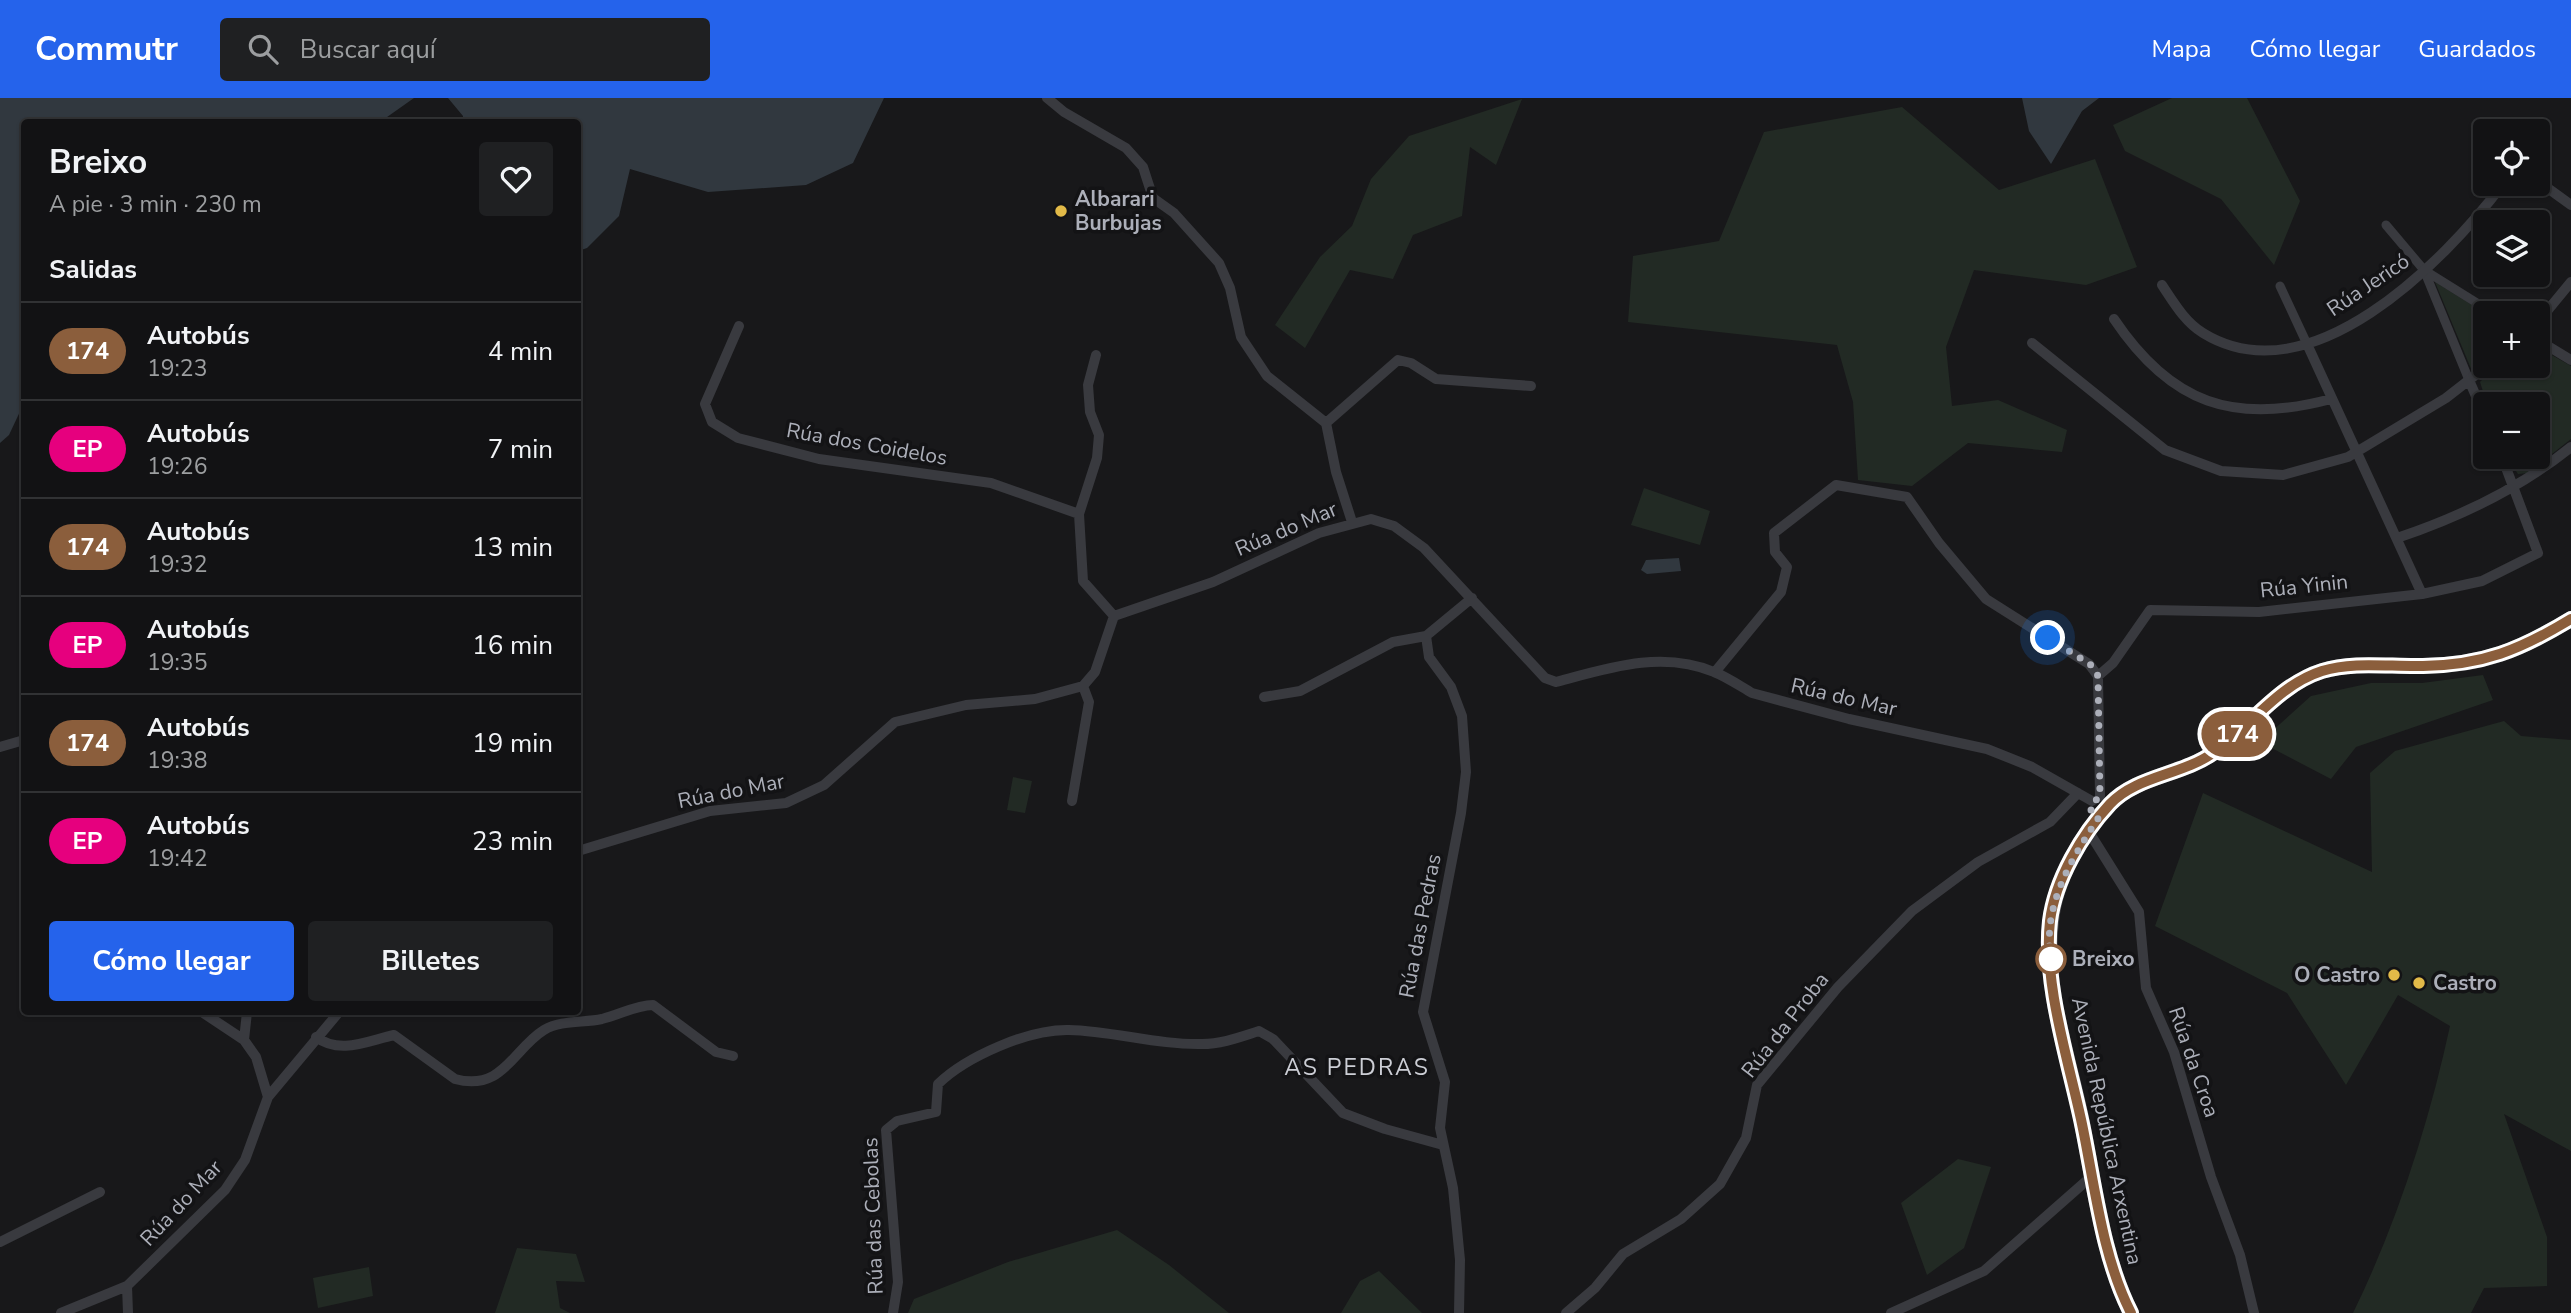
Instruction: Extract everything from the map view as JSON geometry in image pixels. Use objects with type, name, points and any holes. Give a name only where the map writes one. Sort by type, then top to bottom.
[{"type":"main road","name":"Avenida República Arxentina","points":[[2131,1313],[2112,1260],[2093,1175],[2058,1007],[2049,942],[2051,918],[2060,883],[2099,817],[2101,800],[2213,754],[2289,688],[2323,671],[2352,666],[2424,666],[2486,660],[2519,649],[2571,619]]},
{"type":"street","points":[[1047,98],[1064,112],[1126,148],[1143,167],[1153,198],[1174,213],[1219,263],[1230,288],[1241,337],[1267,376],[1326,423],[1335,472],[1352,522]]},
{"type":"street","points":[[2550,190],[2571,205]]},
{"type":"street","name":"Rúa Jericó","points":[[2162,285],[2182,315],[2202,333],[2227,345],[2259,352],[2307,344],[2362,317],[2424,270],[2458,239],[2493,196]]},
{"type":"street","points":[[2386,225],[2424,270],[2474,301]]},
{"type":"street","points":[[2424,270],[2474,392]]},
{"type":"street","points":[[2550,307],[2571,282]]},
{"type":"street","points":[[2280,286],[2422,594]]},
{"type":"street","points":[[2115,319],[2132,345],[2161,374],[2192,395],[2238,410],[2291,410],[2331,399]]},
{"type":"street","name":"Rúa dos Coidelos","points":[[739,326],[705,404],[712,422],[738,438],[820,459],[991,483],[1079,514]]},
{"type":"street","points":[[2032,343],[2165,450],[2221,471],[2283,475],[2348,457],[2446,398],[2473,377]]},
{"type":"street","points":[[2550,347],[2571,360]]},
{"type":"street","points":[[1072,800],[1089,702],[1083,686],[1095,672],[1114,616],[1083,581],[1079,514],[1097,458],[1099,435],[1090,412],[1088,385],[1096,355]]},
{"type":"street","points":[[1326,423],[1398,360],[1411,363],[1436,379],[1510,387],[1531,386]]},
{"type":"street","points":[[2397,538],[2444,522],[2515,487],[2571,447]]},
{"type":"street","points":[[2507,469],[2515,487]]},
{"type":"street","points":[[1715,672],[1781,592],[1787,566],[1775,552],[1774,533],[1836,485],[1907,497],[1939,543],[1986,599],[2090,664],[2098,676],[2101,800]]},
{"type":"street","name":"Rúa Yinin","points":[[2098,676],[2113,663],[2150,610],[2259,611],[2422,594],[2482,581],[2538,553],[2515,487]]},
{"type":"street","name":"Rúa do Mar","points":[[1114,616],[1213,582],[1267,554],[1352,522],[1371,519],[1394,526],[1424,548],[1536,671],[1556,682],[1636,662],[1679,661],[1715,672],[1752,693],[2011,757],[2078,793],[2101,800]]},
{"type":"street","points":[[1264,697],[1300,691],[1393,642],[1426,635],[1472,598]]},
{"type":"street","name":"Rúa das Pedras","points":[[1426,635],[1429,657],[1451,687],[1462,716],[1465,772],[1461,813],[1423,1012],[1445,1082],[1440,1128],[1453,1188],[1458,1236],[1459,1313]]},
{"type":"street","name":"Rúa do Mar","points":[[581,850],[710,811],[786,803],[824,785],[895,722],[966,705],[1035,699],[1083,686]]},
{"type":"street","points":[[0,747],[21,741]]},
{"type":"street","name":"Rúa da Proba","points":[[1566,1313],[1595,1288],[1622,1254],[1681,1219],[1720,1184],[1746,1138],[1757,1085],[1838,986],[1912,911],[1978,862],[2050,822],[2078,793]]},
{"type":"street","name":"Rúa da Croa","points":[[2089,832],[2139,912],[2146,988],[2175,1052],[2211,1177],[2240,1255],[2254,1313]]},
{"type":"street","points":[[316,1037],[328,1046],[352,1046],[394,1035],[455,1079],[467,1082],[495,1074],[544,1030],[571,1022],[601,1020],[653,1005],[716,1052],[733,1056]]},
{"type":"street","points":[[206,1015],[244,1040],[256,1057],[268,1097]]},
{"type":"street","points":[[244,1040],[247,1015]]},
{"type":"street","name":"Rúa do Mar","points":[[61,1313],[127,1286],[225,1190],[244,1160],[268,1097],[336,1015]]},
{"type":"street","name":"Rúa das Cebolas","points":[[893,1313],[898,1282],[886,1129],[897,1121],[936,1112],[937,1084],[955,1068],[1013,1041],[1066,1030],[1201,1045],[1230,1041],[1259,1031],[1273,1039],[1343,1113],[1443,1145]]},
{"type":"street","points":[[1891,1313],[1984,1271],[2093,1175]]},
{"type":"street","points":[[0,1242],[100,1192]]},
{"type":"street","points":[[127,1286],[128,1313]]},
{"type":"shaded area","points":[[0,98],[414,98],[384,119],[21,119],[21,409],[9,435],[0,443]]},
{"type":"shaded area","points":[[448,98],[884,98],[853,163],[806,185],[708,192],[630,169],[619,216],[587,248],[581,250],[581,119],[463,119]]},
{"type":"shaded area","points":[[2022,98],[2099,98],[2082,111],[2051,164],[2029,131]]},
{"type":"shaded area","points":[[2172,98],[2247,98],[2300,201],[2274,265],[2221,199],[2125,151],[2113,125]]},
{"type":"shaded area","points":[[1522,99],[1496,165],[1470,147],[1462,216],[1413,235],[1393,279],[1350,270],[1305,348],[1275,325],[1320,257],[1352,226],[1371,179],[1409,136]]},
{"type":"shaded area","points":[[1902,107],[1999,190],[2095,159],[2137,267],[2086,285],[1974,270],[1946,347],[1952,406],[1998,400],[2067,430],[2062,452],[1968,443],[1912,486],[1858,480],[1853,402],[1837,345],[1628,322],[1633,256],[1719,241],[1764,132]]},
{"type":"shaded area","points":[[2435,282],[2473,306],[2472,371]]},
{"type":"shaded area","points":[[2550,354],[2571,366],[2571,439],[2550,456],[2550,392],[2483,392],[2480,382],[2484,378],[2550,378]]},
{"type":"shaded area","points":[[2515,469],[2533,469],[2528,473],[2518,474]]},
{"type":"shaded area","points":[[1644,488],[1710,511],[1700,545],[1631,525]]},
{"type":"shaded area","points":[[1679,558],[1681,571],[1647,574],[1641,570],[1646,560]]},
{"type":"shaded area","points":[[2483,675],[2493,700],[2356,747],[2331,779],[2260,742],[2311,696],[2371,683],[2422,683]]},
{"type":"shaded area","points":[[2504,721],[2521,736],[2571,740],[2571,1151],[2504,1114],[2547,1237],[2547,1286],[2484,1288],[2471,1313],[2353,1313],[2384,1244],[2410,1172],[2450,1026],[2398,995],[2346,1085],[2287,993],[2155,926],[2203,793],[2372,872],[2370,773],[2395,751]]},
{"type":"shaded area","points":[[1013,777],[1032,781],[1025,813],[1007,810]]},
{"type":"shaded area","points":[[1958,1159],[1991,1167],[1964,1248],[1927,1275],[1901,1203]]},
{"type":"shaded area","points":[[1117,1230],[1169,1265],[1229,1313],[908,1313],[914,1299],[1008,1262]]},
{"type":"shaded area","points":[[517,1248],[576,1254],[585,1282],[556,1281],[560,1308],[570,1313],[495,1313]]},
{"type":"shaded area","points":[[369,1267],[373,1296],[318,1308],[313,1278]]},
{"type":"shaded area","points":[[1379,1271],[1422,1313],[1341,1313],[1360,1281]]},
{"type":"bus line","name":"174","points":[[2131,1313],[2119,1285],[2107,1238],[2058,1007],[2049,942],[2051,918],[2060,883],[2089,832],[2119,796],[2213,754],[2301,680],[2323,671],[2352,666],[2424,666],[2495,658],[2519,649],[2571,619]]},
{"type":"place","name":"Albarari Burbujas","points":[[1061,211]]},
{"type":"place","name":"Breixo","points":[[2051,959]]},
{"type":"place","name":"O Castro","points":[[2394,975]]},
{"type":"place","name":"Castro","points":[[2419,983]]},
{"type":"district","name":"AS PEDRAS","points":[[1357,1067]]},
{"type":"route","points":[[2048,638],[2090,664],[2098,676],[2101,769],[2100,796],[2095,797],[2091,805],[2093,814],[2099,817],[2071,862],[2055,900],[2049,942],[2051,959]]}]
